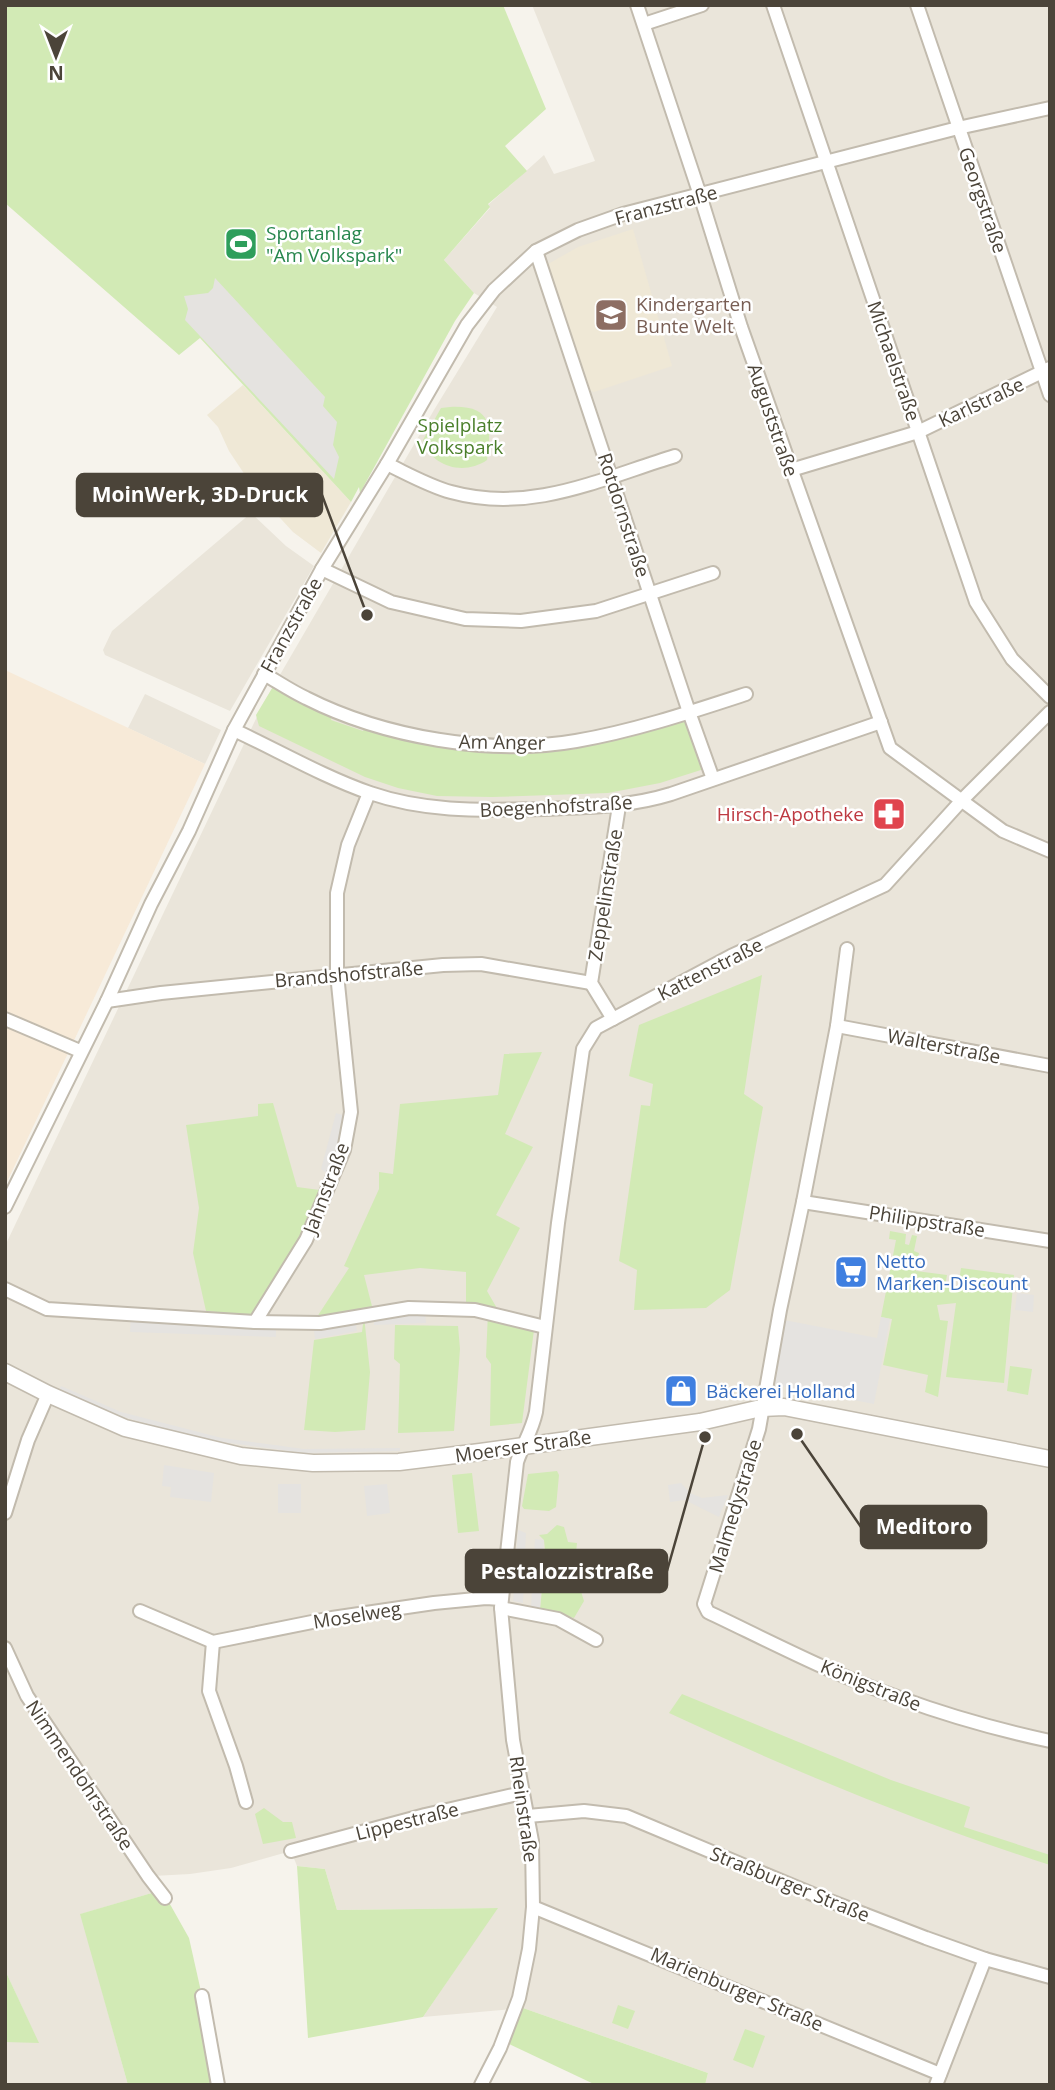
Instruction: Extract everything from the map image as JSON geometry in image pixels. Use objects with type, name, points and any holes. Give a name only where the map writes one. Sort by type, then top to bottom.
[{"type":"street","name":"Auguststraße","points":[[637,5],[741,327],[890,748],[1003,831],[1050,851]]},
{"type":"street","points":[[643,24],[702,5]]},
{"type":"street","name":"Michaelstraße","points":[[773,5],[976,602],[1012,659],[1050,697]]},
{"type":"street","name":"Georgstraße","points":[[917,5],[958,128],[1046,370],[1050,395]]},
{"type":"street","name":"Franzstraße","points":[[5,1207],[107,1001],[234,730],[322,569],[387,464],[467,325],[494,290],[536,251],[587,226],[623,214],[958,128],[1050,108]]},
{"type":"street","name":"Rotdornstraße","points":[[536,251],[713,779]]},
{"type":"street","name":"Karlstraße","points":[[791,470],[918,432],[1046,370]]},
{"type":"street","points":[[387,464],[452,492],[497,499],[552,495],[675,456]]},
{"type":"street","points":[[322,569],[391,602],[465,619],[543,619],[596,611],[713,573]]},
{"type":"street","name":"Am Anger","points":[[264,674],[306,699],[371,724],[419,736],[473,744],[541,745],[576,741],[689,712],[746,694]]},
{"type":"street","name":"Kattenstraße","points":[[523,1446],[530,1437],[534,1420],[583,1049],[596,1028],[732,956],[885,885],[962,799],[1050,712]]},
{"type":"street","name":"Boegenhofstraße","points":[[234,730],[369,793],[420,806],[455,810],[619,806],[656,798],[881,722]]},
{"type":"street","name":"Jahnstraße","points":[[255,1322],[306,1240],[344,1150],[351,1112],[337,974],[337,893],[348,845],[369,793]]},
{"type":"street","name":"Zeppelinstraße","points":[[613,1019],[591,983],[619,806]]},
{"type":"street","name":"Malmedystraße","points":[[704,1604],[759,1429],[837,1026],[847,949]]},
{"type":"street","name":"Brandshofstraße","points":[[107,1001],[337,974],[443,965],[481,964],[591,983]]},
{"type":"street","points":[[5,1019],[80,1052]]},
{"type":"street","name":"Walterstraße","points":[[837,1026],[1050,1066]]},
{"type":"street","name":"Philippstraße","points":[[803,1202],[1050,1241]]},
{"type":"street","points":[[5,1289],[47,1309],[255,1322],[320,1323],[409,1308],[475,1310],[545,1327]]},
{"type":"street","name":"Moerser Straße","points":[[5,1372],[125,1428],[241,1456],[313,1463],[399,1462],[700,1422],[761,1408],[784,1407],[1050,1459]]},
{"type":"street","points":[[5,1513],[28,1440],[48,1394]]},
{"type":"street","name":"Rheinstraße","points":[[481,2085],[500,2048],[519,1998],[529,1949],[533,1907],[532,1841],[512,1732],[501,1603],[514,1480],[523,1446]]},
{"type":"street","name":"Moselweg","points":[[214,1642],[351,1615],[434,1603],[486,1598],[501,1603]]},
{"type":"street","points":[[501,1603],[558,1619],[596,1640]]},
{"type":"street","name":"Königstraße","points":[[704,1604],[708,1612],[898,1698],[992,1728],[1050,1741]]},
{"type":"street","points":[[139,1611],[214,1642],[209,1668],[209,1691],[246,1802]]},
{"type":"street","name":"Nimmendohrstraße","points":[[5,1648],[27,1696],[165,1898]]},
{"type":"street","name":"Lippestraße","points":[[291,1850],[522,1793]]},
{"type":"street","name":"Straßburger Straße","points":[[528,1816],[584,1811],[626,1816],[817,1896],[985,1959],[1050,1977]]},
{"type":"street","name":"Marienburger Straße","points":[[533,1907],[938,2079]]},
{"type":"street","points":[[938,2079],[985,1959]]},
{"type":"street","points":[[202,1996],[218,2085]]},
{"type":"shaded area","points":[[532,5],[1050,5],[1050,2085],[705,2085],[708,2073],[523,2008],[423,2017],[497,1908],[337,1910],[325,1869],[297,1866],[291,1851],[231,1868],[153,1876],[162,1890],[81,1914],[128,2085],[5,2085],[5,2042],[38,2042],[5,1970],[5,1246],[263,704],[497,307],[474,293],[444,260],[490,208],[488,205],[544,155],[554,174],[595,161]]},
{"type":"shaded area","name":"Kindergarten Bunte Welt","points":[[633,229],[672,366],[594,392],[587,389],[548,264],[578,247]]},
{"type":"shaded area","points":[[215,278],[325,397],[323,406],[337,422],[333,445],[339,457],[334,479],[185,320],[188,309],[184,296],[208,293],[213,288]]},
{"type":"shaded area","points":[[243,385],[351,502],[321,553],[293,532],[257,493],[229,451],[218,427],[207,415]]},
{"type":"shaded area","points":[[251,513],[286,546],[314,566],[230,711],[105,655],[103,650],[112,631]]},
{"type":"shaded area","points":[[5,670],[205,764],[5,1186]]},
{"type":"shaded area","points":[[145,694],[221,730],[205,764],[128,728]]},
{"type":"shaded area","points":[[336,1113],[346,1116],[333,1178],[321,1169]]},
{"type":"shaded area","points":[[1017,1293],[1034,1295],[1033,1312],[1015,1310]]},
{"type":"shaded area","points":[[425,1309],[426,1323],[374,1325],[374,1314]]},
{"type":"shaded area","points":[[131,1313],[276,1326],[276,1337],[130,1332]]},
{"type":"shaded area","points":[[355,1317],[357,1331],[315,1339],[313,1323]]},
{"type":"shaded area","points":[[881,1317],[890,1319],[874,1404],[767,1383],[779,1319],[877,1338]]},
{"type":"shaded area","points":[[61,1386],[121,1412],[222,1438],[304,1449],[400,1448],[400,1451],[304,1453],[222,1442],[120,1416],[59,1390]]},
{"type":"shaded area","points":[[164,1465],[214,1473],[211,1502],[170,1497],[171,1487],[162,1486]]},
{"type":"shaded area","points":[[681,1483],[690,1493],[702,1498],[728,1495],[719,1517],[685,1500],[670,1502],[668,1485]]},
{"type":"shaded area","points":[[278,1484],[301,1484],[301,1513],[278,1513]]},
{"type":"shaded area","points":[[387,1484],[390,1513],[367,1516],[364,1486]]},
{"type":"shaded area","points":[[518,1530],[526,1533],[523,1603],[513,1601]]},
{"type":"shaded area","points":[[535,1539],[544,1540],[540,1609],[531,1607]]},
{"type":"green space","name":"Sportanlag \"Am Volkspark\"","points":[[5,5],[503,5],[546,109],[505,146],[527,171],[488,204],[490,207],[444,260],[474,293],[455,321],[360,493],[359,487],[351,502],[200,338],[179,355],[5,203]]},
{"type":"green space","name":"Spielplatz Volkspark","points":[[441,408],[474,410],[486,420],[489,428],[487,460],[478,465],[459,468],[441,462],[427,449],[423,440]]},
{"type":"green space","points":[[274,685],[332,714],[331,720],[363,731],[365,727],[539,748],[540,753],[577,749],[576,744],[679,717],[687,721],[704,769],[660,783],[608,793],[437,796],[398,788],[365,777],[259,726],[256,715]]},
{"type":"green space","points":[[762,975],[744,1094],[763,1107],[730,1290],[706,1308],[634,1310],[637,1270],[619,1261],[641,1105],[650,1106],[653,1084],[629,1076],[639,1025]]},
{"type":"green space","points":[[542,1052],[505,1134],[533,1147],[496,1215],[520,1228],[487,1291],[498,1310],[466,1304],[466,1272],[420,1268],[364,1275],[374,1314],[313,1323],[349,1268],[344,1266],[379,1189],[379,1172],[393,1174],[400,1104],[498,1095],[504,1054]]},
{"type":"green space","points":[[273,1103],[297,1187],[327,1191],[258,1316],[206,1311],[193,1253],[199,1208],[186,1125],[258,1116],[258,1104]]},
{"type":"green space","points":[[890,1231],[906,1234],[905,1244],[909,1245],[912,1235],[917,1236],[914,1251],[919,1253],[916,1271],[947,1275],[945,1286],[958,1288],[961,1268],[1014,1275],[1004,1383],[946,1377],[956,1303],[937,1305],[940,1320],[948,1321],[938,1397],[925,1392],[928,1375],[883,1365],[892,1319],[881,1317],[896,1240],[889,1239]]},
{"type":"green space","points":[[488,1313],[534,1330],[522,1423],[490,1426],[491,1364],[486,1357]]},
{"type":"green space","points":[[364,1316],[370,1372],[365,1430],[304,1430],[314,1340],[362,1332]]},
{"type":"green space","points":[[395,1325],[458,1326],[460,1349],[454,1431],[398,1433],[400,1364],[394,1359]]},
{"type":"green space","points":[[1010,1366],[1032,1369],[1028,1395],[1007,1391]]},
{"type":"green space","points":[[557,1471],[559,1475],[556,1507],[549,1511],[524,1509],[522,1506],[528,1474]]},
{"type":"green space","points":[[472,1473],[479,1531],[458,1533],[452,1475]]},
{"type":"green space","points":[[557,1525],[564,1527],[568,1542],[577,1543],[576,1553],[582,1554],[583,1565],[552,1564],[553,1552],[545,1551],[544,1540],[539,1535],[547,1534]]},
{"type":"green space","points":[[557,1568],[575,1569],[583,1573],[585,1583],[579,1585],[584,1601],[574,1618],[540,1609],[543,1580],[556,1580]]},
{"type":"green space","points":[[682,1694],[891,1780],[970,1807],[964,1827],[1050,1855],[1050,1865],[857,1795],[669,1713]]},
{"type":"green space","points":[[264,1808],[283,1822],[292,1822],[296,1838],[263,1844],[255,1814]]},
{"type":"green space","points":[[297,1866],[325,1869],[337,1910],[498,1908],[423,2017],[308,2038]]},
{"type":"green space","points":[[162,1890],[189,1938],[217,2085],[128,2085],[80,1914]]},
{"type":"green space","points":[[5,1970],[39,2043],[5,2042]]},
{"type":"green space","points":[[618,2005],[635,2011],[628,2029],[612,2023]]},
{"type":"green space","points":[[523,2008],[708,2073],[705,2085],[596,2085],[509,2044]]},
{"type":"green space","points":[[745,2029],[765,2036],[753,2068],[733,2060]]},
{"type":"place","name":"Sportanlag \"Am Volkspark\"","points":[[241,244]]},
{"type":"place","name":"Kindergarten Bunte Welt","points":[[611,315]]},
{"type":"place","name":"MoinWerk, 3D-Druck","points":[[367,615]]},
{"type":"place","name":"Hirsch-Apotheke","points":[[889,814]]},
{"type":"place","name":"Netto Marken-Discount","points":[[851,1272]]},
{"type":"place","name":"Bäckerei Holland","points":[[681,1391]]},
{"type":"place","name":"Meditoro","points":[[797,1434]]},
{"type":"place","name":"Pestalozzistraße","points":[[705,1437]]}]
